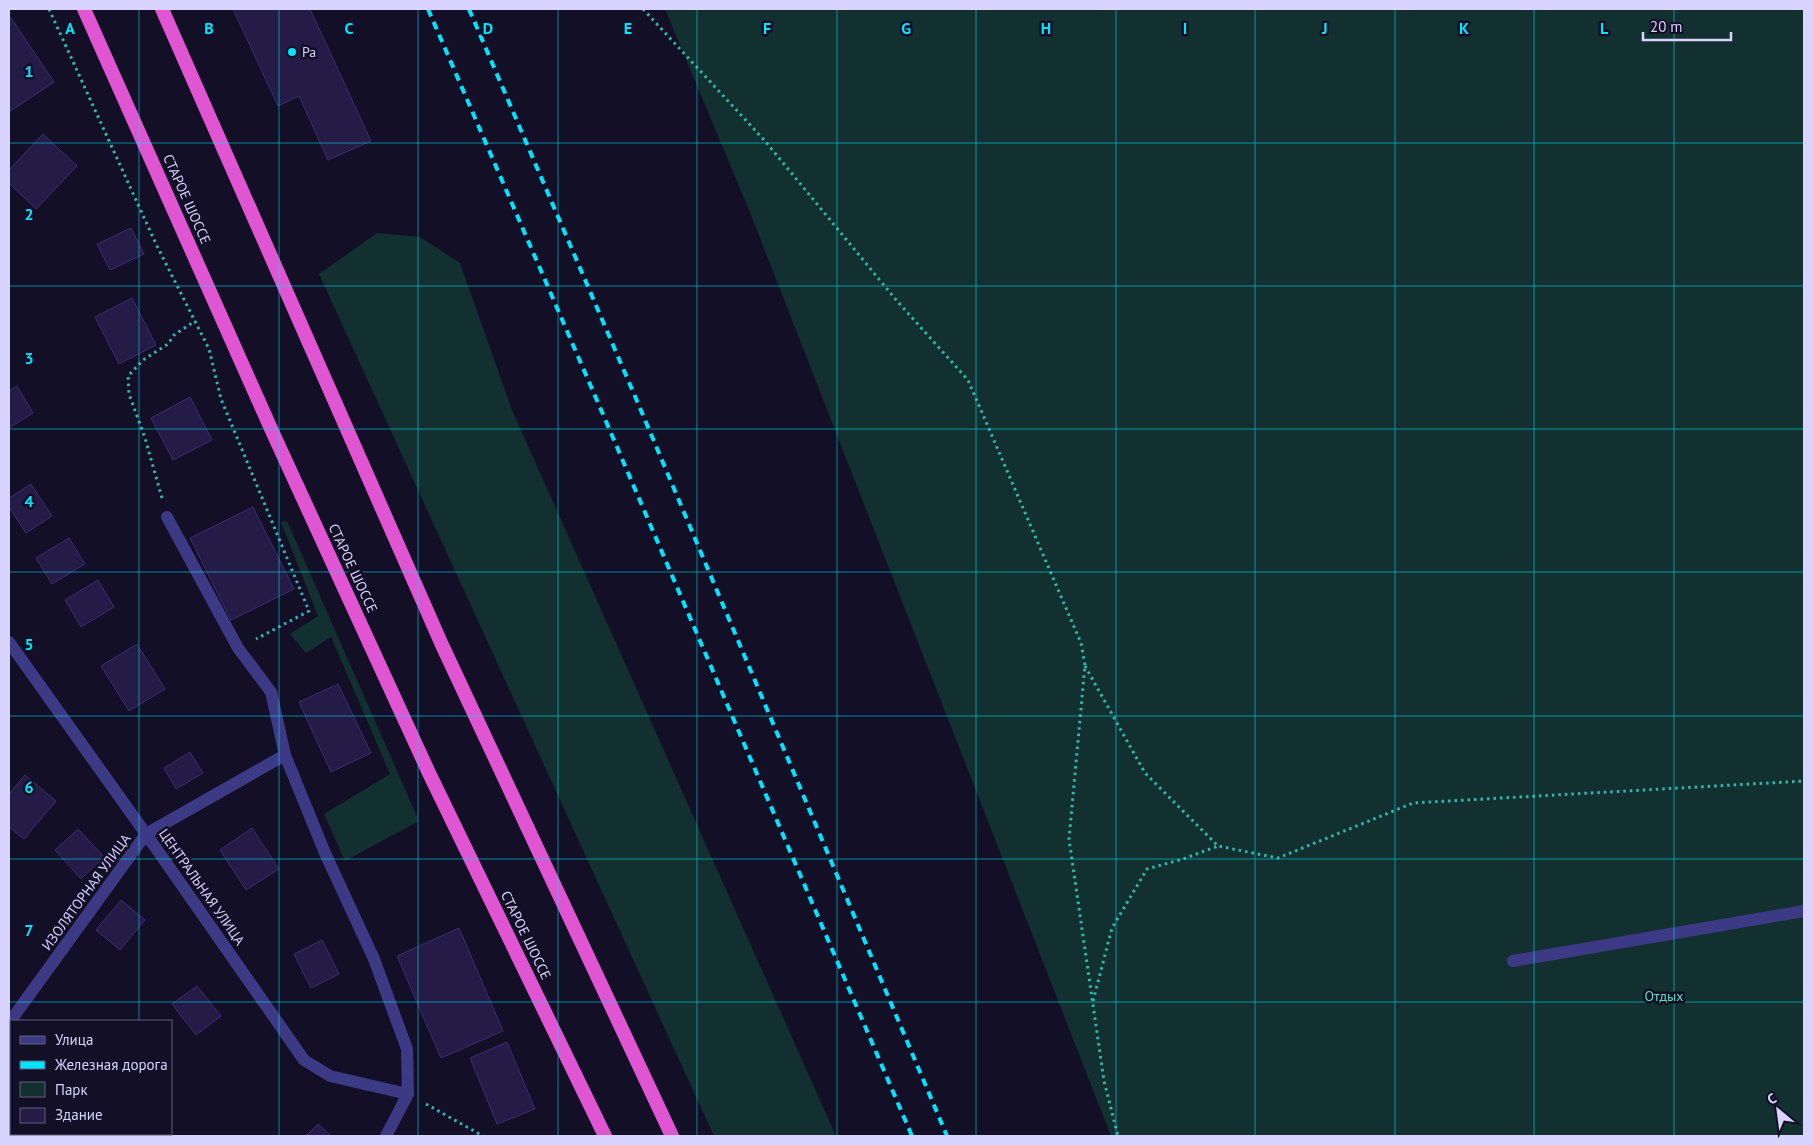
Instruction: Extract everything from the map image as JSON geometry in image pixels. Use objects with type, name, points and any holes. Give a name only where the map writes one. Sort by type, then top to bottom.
[{"type":"highway","name":"СТАРОЕ ШОССЕ","points":[[84,9],[272,431],[413,737],[605,1136]]},
{"type":"highway","points":[[162,9],[442,645],[672,1136]]},
{"type":"street","points":[[167,517],[238,648],[271,692],[285,755],[325,853],[374,959],[403,1040],[406,1049],[408,1094],[386,1136]]},
{"type":"street","name":"ЦЕНТРАЛЬНАЯ УЛИЦА","points":[[9,642],[304,1060],[330,1076],[408,1094]]},
{"type":"street","name":"ИЗОЛЯТОРНАЯ УЛИЦА","points":[[11,1020],[146,834],[285,755]]},
{"type":"street","points":[[1514,961],[1804,911]]},
{"type":"path","points":[[49,9],[156,244],[209,349],[221,399],[309,611],[238,648]]},
{"type":"path","points":[[643,9],[764,141],[897,301],[968,380],[1081,643],[1085,665],[1069,839],[1104,1081],[1118,1136]]},
{"type":"path","points":[[167,517],[145,438],[129,394],[128,376],[143,360],[168,344],[174,335],[195,321]]},
{"type":"path","points":[[1085,665],[1145,773],[1218,846]]},
{"type":"path","points":[[1092,1004],[1112,928],[1148,869],[1218,846],[1278,858],[1413,803],[1804,781]]},
{"type":"path","points":[[408,1094],[483,1136]]},
{"type":"green space","name":"Отдых","points":[[665,9],[1804,9],[1804,1136],[1111,1136],[749,210]]},
{"type":"green space","points":[[377,233],[420,237],[460,263],[512,410],[836,1136],[714,1136],[319,274]]},
{"type":"green space","points":[[287,521],[419,821],[345,861],[324,814],[390,774],[331,637],[306,653],[290,634],[318,616],[281,522]]},
{"type":"building","name":"Ра","points":[[233,9],[310,9],[371,141],[328,160],[299,96],[278,106]]},
{"type":"building","points":[[9,15],[54,82],[9,112]]},
{"type":"building","points":[[43,134],[77,166],[36,209],[9,183],[9,170]]},
{"type":"building","points":[[131,228],[144,254],[110,270],[97,244]]},
{"type":"building","points":[[132,298],[156,345],[119,364],[95,317]]},
{"type":"building","points":[[17,386],[33,413],[9,428],[9,391]]},
{"type":"building","points":[[190,397],[212,440],[173,460],[151,418]]},
{"type":"building","points":[[31,484],[52,516],[26,533],[9,507],[9,498]]},
{"type":"building","points":[[253,507],[294,589],[231,620],[190,538]]},
{"type":"building","points":[[69,538],[85,564],[52,584],[36,558]]},
{"type":"building","points":[[98,580],[114,607],[81,627],[65,600]]},
{"type":"building","points":[[137,644],[165,689],[129,711],[101,666]]},
{"type":"building","points":[[338,684],[371,753],[331,772],[299,702]]},
{"type":"building","points":[[190,752],[203,773],[176,789],[164,768]]},
{"type":"building","points":[[25,775],[56,801],[24,839],[9,827],[9,794]]},
{"type":"building","points":[[252,828],[279,869],[246,890],[220,850]]},
{"type":"building","points":[[78,829],[104,857],[81,879],[55,850]]},
{"type":"building","points":[[121,900],[145,920],[120,950],[96,930]]},
{"type":"building","points":[[459,928],[503,1031],[441,1058],[397,956]]},
{"type":"building","points":[[322,940],[339,974],[311,988],[294,954]]},
{"type":"building","points":[[197,986],[221,1016],[196,1035],[172,1004]]},
{"type":"building","points":[[507,1042],[535,1109],[497,1124],[470,1058]]},
{"type":"building","points":[[318,1124],[331,1136],[306,1136]]},
{"type":"railway","points":[[428,9],[912,1136]]},
{"type":"railway","points":[[469,9],[637,401],[947,1136]]},
{"type":"place","name":"Ра","points":[[292,52]]}]
